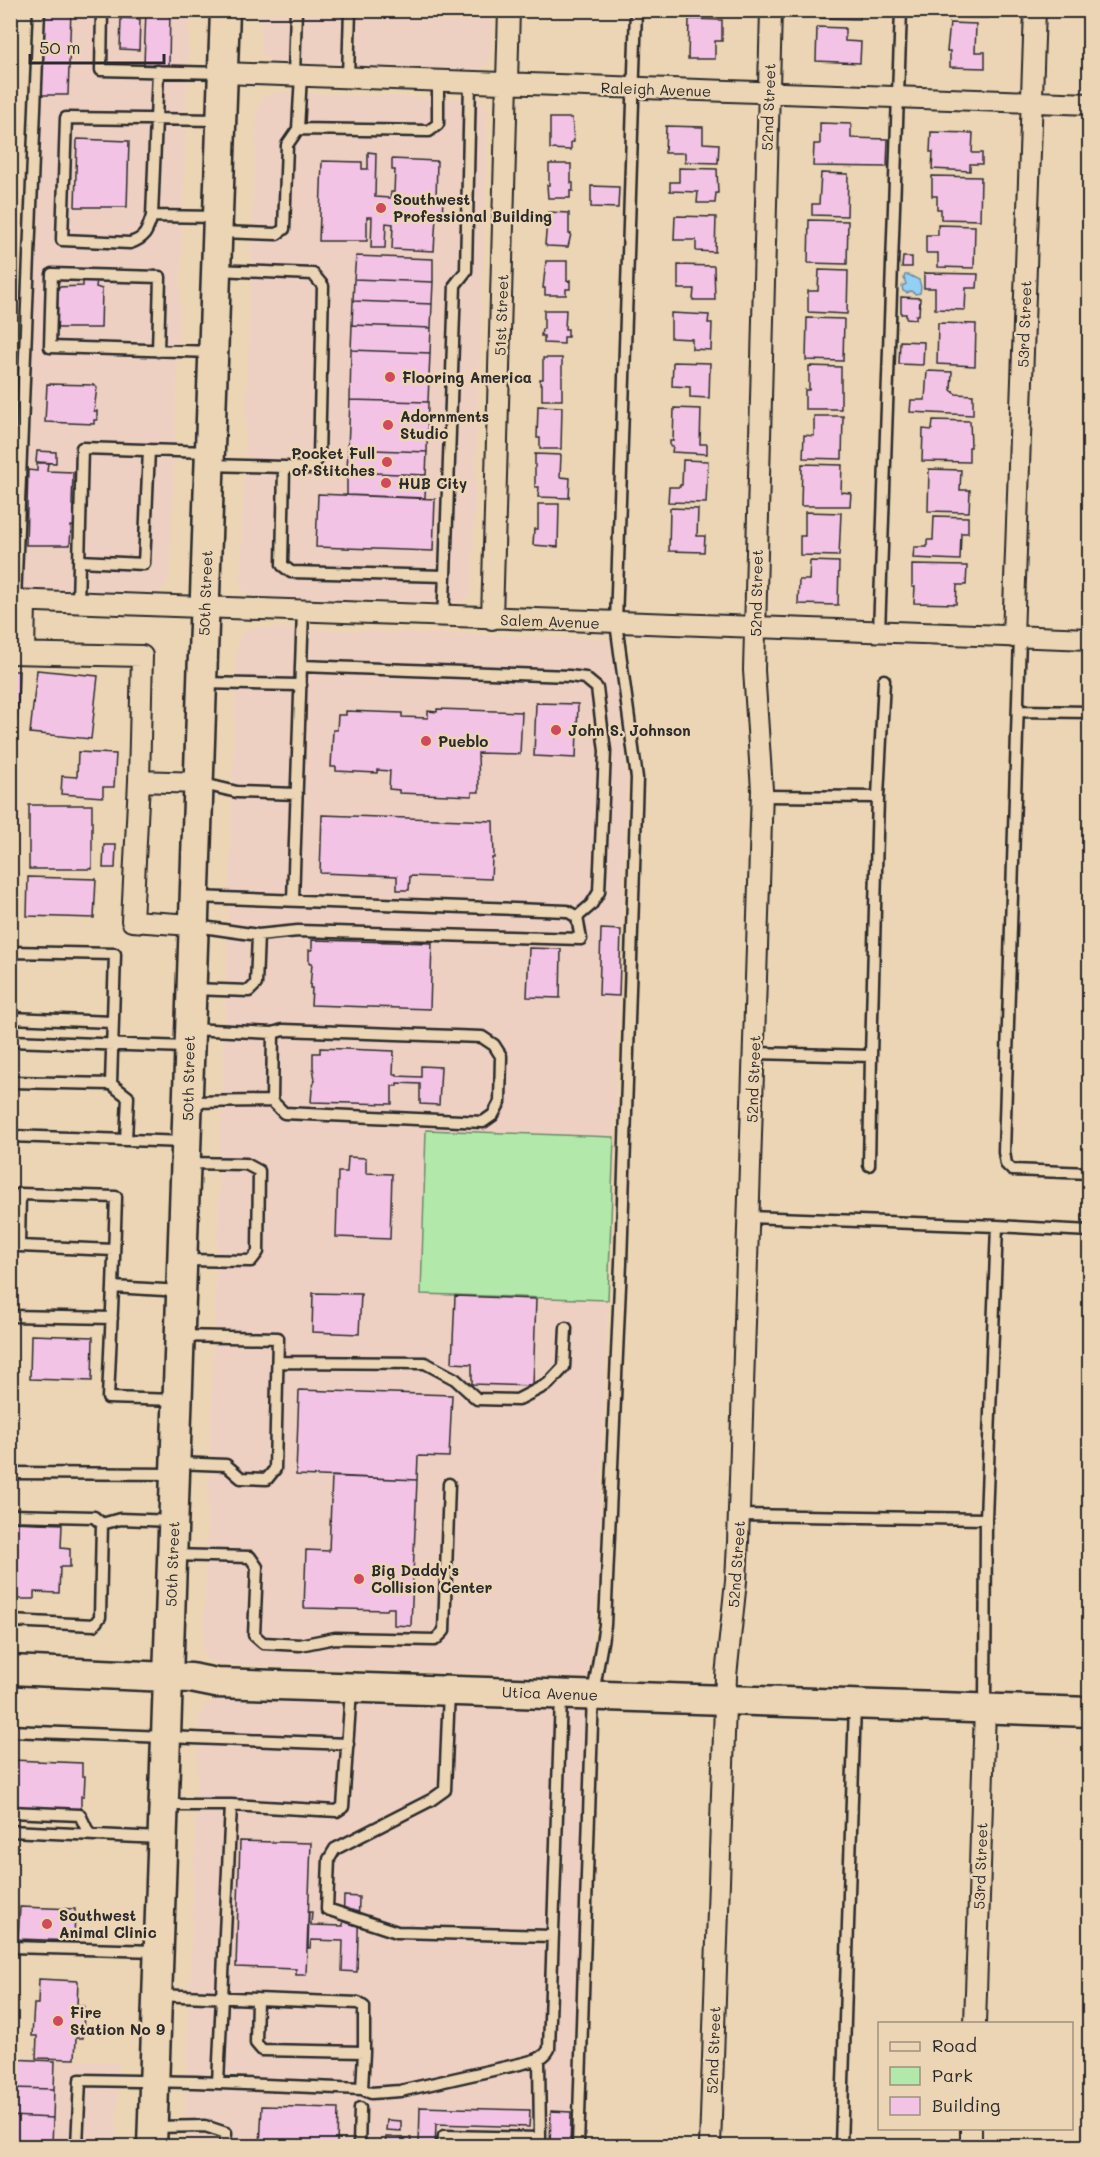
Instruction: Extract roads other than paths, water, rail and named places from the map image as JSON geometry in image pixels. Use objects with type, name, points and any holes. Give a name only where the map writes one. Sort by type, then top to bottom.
[{"type":"main road","name":"50th Street","points":[[152,2137],[225,10]]},
{"type":"main road","name":"Utica Avenue","points":[[10,1670],[191,1678],[216,1683],[1089,1712]]},
{"type":"street","name":"51st Street","points":[[492,619],[509,10]]},
{"type":"street","name":"52nd Street","points":[[710,2146],[726,1676],[736,1581],[739,1515],[762,796],[754,670],[771,10]]},
{"type":"street","name":"53rd Street","points":[[1017,637],[1035,10]]},
{"type":"street","name":"Raleigh Avenue","points":[[223,73],[1089,104]]},
{"type":"street","name":"Salem Avenue","points":[[17,601],[1089,639]]},
{"type":"street","points":[[17,601],[17,653],[142,656],[132,921],[192,925]]},
{"type":"street","points":[[139,781],[199,783]]},
{"type":"street","name":"53rd Street","points":[[975,2022],[985,1708]]},
{"type":"street","points":[[971,2146],[972,2130]]},
{"type":"lane","points":[[17,601],[39,10]]},
{"type":"lane","points":[[102,10],[101,70],[223,73]]},
{"type":"lane","points":[[152,216],[277,234],[284,229],[287,145],[298,129],[296,10]]},
{"type":"lane","points":[[348,77],[350,10]]},
{"type":"lane","points":[[578,2146],[593,1695],[605,1624],[621,1263],[637,778],[616,623],[636,10]]},
{"type":"lane","points":[[879,632],[901,10]]},
{"type":"lane","points":[[158,71],[157,119],[152,216],[147,232],[140,240],[130,243],[62,240],[66,118],[157,119],[221,120]]},
{"type":"lane","points":[[298,129],[429,130],[438,124],[438,81]]},
{"type":"lane","points":[[443,617],[455,285],[466,271],[470,82]]},
{"type":"lane","points":[[78,603],[82,448],[149,450],[284,467],[310,468],[319,457],[323,286],[313,274],[216,270]]},
{"type":"lane","points":[[158,351],[160,278],[52,274],[50,347],[158,351],[213,352]]},
{"type":"lane","points":[[79,561],[144,564],[149,450]]},
{"type":"lane","points":[[284,467],[282,565],[291,572],[445,576]]},
{"type":"lane","points":[[293,900],[303,611]]},
{"type":"lane","points":[[1017,637],[1018,711],[1004,1152],[1006,1164],[1012,1170],[1089,1173]]},
{"type":"lane","points":[[301,666],[569,676],[585,678],[597,688],[605,751],[599,892],[591,905],[577,917]]},
{"type":"lane","points":[[869,1166],[878,796],[884,680]]},
{"type":"lane","points":[[202,683],[301,686]]},
{"type":"lane","points":[[1018,711],[1089,712]]},
{"type":"lane","points":[[199,783],[237,792],[297,794]]},
{"type":"lane","points":[[762,796],[878,796]]},
{"type":"lane","points":[[192,925],[258,935],[298,931],[581,939],[577,917],[567,911],[195,897]]},
{"type":"lane","points":[[191,989],[249,991],[256,984],[258,935]]},
{"type":"lane","points":[[10,952],[115,954],[111,1084]]},
{"type":"lane","points":[[10,1018],[112,1022]]},
{"type":"lane","points":[[10,1041],[112,1045],[283,1030],[482,1037],[494,1045],[501,1056],[500,1102],[493,1115],[483,1122],[284,1113],[272,1101],[188,1102]]},
{"type":"lane","points":[[272,1101],[273,1032]]},
{"type":"lane","points":[[754,1053],[871,1056]]},
{"type":"lane","points":[[10,1082],[111,1084],[128,1097],[126,1140]]},
{"type":"lane","points":[[10,1136],[126,1140],[246,1164],[260,1171],[258,1252],[251,1262],[182,1260]]},
{"type":"lane","points":[[114,1250],[19,1246],[20,1194],[116,1197],[112,1318],[108,1398],[177,1400]]},
{"type":"lane","points":[[749,1216],[1089,1231]]},
{"type":"lane","points":[[985,1708],[986,1519],[997,1226]]},
{"type":"lane","points":[[113,1287],[181,1291]]},
{"type":"lane","points":[[10,1316],[112,1318]]},
{"type":"lane","points":[[278,1362],[425,1363],[455,1379],[477,1398],[518,1400],[548,1384],[564,1367],[566,1328]]},
{"type":"lane","points":[[10,1473],[226,1465],[241,1478],[267,1479],[275,1468],[278,1338],[180,1336]]},
{"type":"lane","points":[[172,1555],[250,1557],[257,1567],[254,1635],[263,1643],[300,1645],[335,1638],[435,1640],[444,1631],[449,1484]]},
{"type":"lane","points":[[10,1515],[94,1517],[102,1524]]},
{"type":"lane","points":[[739,1515],[986,1519]]},
{"type":"lane","points":[[102,1524],[120,1519],[173,1521]]},
{"type":"lane","points":[[10,1621],[94,1625],[100,1617],[102,1524]]},
{"type":"lane","points":[[164,1805],[231,1805],[337,1811],[343,1807],[352,1687]]},
{"type":"lane","points":[[449,1689],[445,1790],[431,1800],[335,1849],[329,1859],[327,1909],[397,1932],[553,1936]]},
{"type":"lane","points":[[77,2146],[80,2080],[218,2083],[362,2089],[371,2092],[400,2091],[539,2058],[547,2054],[549,2049],[561,1693]]},
{"type":"lane","points":[[841,2146],[855,1704]]},
{"type":"lane","points":[[10,1731],[348,1744]]},
{"type":"lane","points":[[218,2083],[231,1805]]},
{"type":"lane","points":[[10,1812],[80,1815],[89,1834]]},
{"type":"lane","points":[[10,1831],[162,1838]]},
{"type":"lane","points":[[10,1947],[158,1952]]},
{"type":"lane","points":[[157,1995],[358,2003],[364,2007],[362,2089]]},
{"type":"lane","points":[[257,1999],[256,2043],[262,2050],[364,2052]]},
{"type":"lane","points":[[443,2146],[444,2136],[540,2142],[539,2058]]},
{"type":"lane","points":[[359,2146],[360,2108]]},
{"type":"lane","points":[[152,2137],[205,2126],[226,2133],[225,2146]]},
{"type":"water","points":[[905,275],[919,280],[920,293],[903,291],[902,286],[906,284]]},
{"type":"place","name":"Southwest Professional Building","points":[[381,208]]},
{"type":"place","name":"Flooring America","points":[[390,377]]},
{"type":"place","name":"Adornments Studio","points":[[388,425]]},
{"type":"place","name":"Pocket Full of Stitches","points":[[387,462]]},
{"type":"place","name":"HUB City","points":[[386,483]]},
{"type":"place","name":"John S. Johnson","points":[[556,730]]},
{"type":"place","name":"Pueblo","points":[[426,741]]},
{"type":"place","name":"Big Daddy's Collision Center","points":[[359,1579]]},
{"type":"place","name":"Southwest Animal Clinic","points":[[47,1924]]},
{"type":"place","name":"Fire Station No 9","points":[[58,2021]]}]
